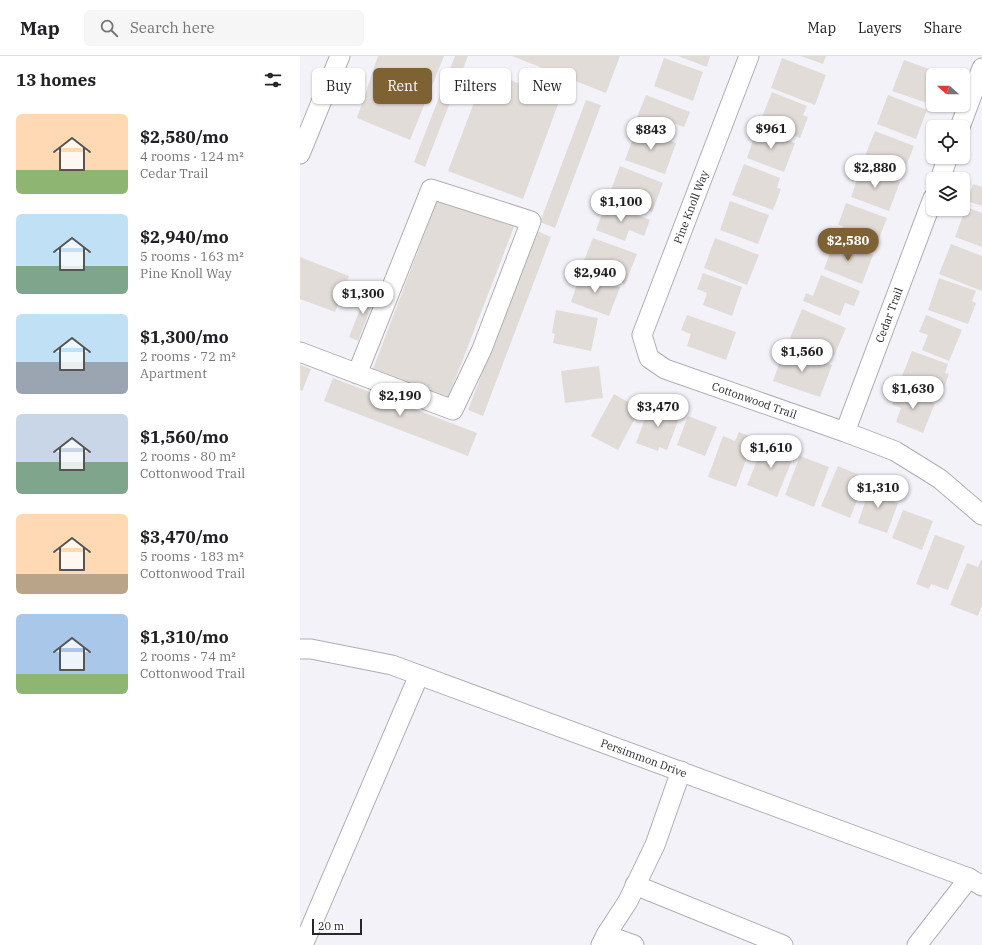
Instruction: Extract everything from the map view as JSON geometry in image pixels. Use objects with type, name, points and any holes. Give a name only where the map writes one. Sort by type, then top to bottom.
[{"type":"street","points":[[300,154],[340,56]]},
{"type":"street","name":"Pine Knoll Way","points":[[649,358],[642,335],[749,56]]},
{"type":"street","points":[[963,120],[982,68]]},
{"type":"street","points":[[300,352],[358,374],[453,410],[482,349],[531,221],[431,189],[358,374]]},
{"type":"street","name":"Cedar Trail","points":[[845,432],[926,216]]},
{"type":"street","name":"Cottonwood Trail","points":[[649,358],[665,369],[895,451],[940,479],[982,515]]},
{"type":"street","name":"Persimmon Drive","points":[[300,649],[311,649],[392,665],[681,771],[976,882]]},
{"type":"street","points":[[303,945],[419,675]]},
{"type":"street","points":[[634,945],[603,940],[628,901],[656,845],[681,771]]},
{"type":"street","points":[[917,945],[976,882]]},
{"type":"street","points":[[636,885],[777,944]]},
{"type":"building","points":[[378,56],[444,56],[432,86],[432,68],[374,68]]},
{"type":"building","points":[[455,56],[468,56],[463,68],[450,68]]},
{"type":"building","points":[[512,56],[620,56],[606,93],[576,81],[576,68],[542,68]]},
{"type":"building","points":[[678,56],[710,56],[707,67]]},
{"type":"building","points":[[801,56],[826,56],[823,64]]},
{"type":"building","points":[[664,58],[703,72],[693,101],[654,86]]},
{"type":"building","points":[[782,58],[826,75],[815,105],[771,88]]},
{"type":"building","points":[[904,60],[926,68],[926,103],[892,91]]},
{"type":"building","points":[[373,71],[373,104],[425,104],[410,140],[357,118],[362,104],[365,104],[365,94]]},
{"type":"building","points":[[511,80],[519,83],[519,104],[558,104],[523,199],[448,171],[473,104],[511,104]]},
{"type":"building","points":[[772,92],[807,106],[803,115],[808,117],[800,138],[760,122]]},
{"type":"building","points":[[440,95],[440,104],[449,104],[425,167],[414,162]]},
{"type":"building","points":[[646,95],[690,112],[684,127],[670,122],[666,133],[635,122]]},
{"type":"building","points":[[888,95],[926,110],[916,139],[877,124]]},
{"type":"building","points":[[586,100],[601,105],[555,228],[540,222]]},
{"type":"building","points":[[637,128],[676,143],[665,174],[625,160]]},
{"type":"building","points":[[757,129],[795,143],[784,172],[747,158]]},
{"type":"building","points":[[875,131],[914,146],[902,176],[863,161]]},
{"type":"building","points":[[744,164],[780,178],[777,188],[781,189],[773,210],[732,195]]},
{"type":"building","points":[[620,166],[663,183],[652,212],[609,195]]},
{"type":"building","points":[[861,168],[900,182],[889,211],[851,197]]},
{"type":"building","points":[[973,184],[982,187],[982,206],[970,202],[970,192]]},
{"type":"building","points":[[438,198],[514,227],[448,398],[373,369]]},
{"type":"building","points":[[730,201],[769,215],[758,244],[720,230]]},
{"type":"building","points":[[606,203],[650,220],[644,236],[629,230],[625,241],[596,230]]},
{"type":"building","points":[[846,203],[887,218],[875,249],[839,235],[843,226],[838,225]]},
{"type":"building","points":[[970,208],[982,213],[982,247],[955,237],[963,216],[970,216]]},
{"type":"building","points":[[537,231],[551,237],[483,416],[468,410]]},
{"type":"building","points":[[593,238],[637,254],[625,284],[581,268]]},
{"type":"building","points":[[715,238],[759,255],[747,285],[704,268]]},
{"type":"building","points":[[835,240],[873,255],[862,284],[824,269]]},
{"type":"building","points":[[951,244],[982,256],[982,291],[939,274]]},
{"type":"building","points":[[300,257],[349,276],[335,312],[300,299]]},
{"type":"building","points":[[581,272],[620,287],[609,316],[571,302]]},
{"type":"building","points":[[703,273],[742,287],[732,316],[703,305],[707,293],[697,289]]},
{"type":"building","points":[[821,275],[860,291],[854,306],[845,303],[840,316],[803,301],[806,293],[813,296]]},
{"type":"building","points":[[939,278],[976,291],[972,301],[976,303],[968,324],[928,310]]},
{"type":"building","points":[[368,289],[377,292],[358,341],[349,337]]},
{"type":"building","points":[[802,309],[846,328],[834,356],[790,338]]},
{"type":"building","points":[[556,310],[598,318],[591,351],[553,343],[555,334],[552,333]]},
{"type":"building","points":[[687,315],[736,332],[726,360],[687,346],[691,334],[681,330]]},
{"type":"building","points":[[926,315],[962,330],[949,361],[922,350],[928,335],[919,332]]},
{"type":"building","points":[[785,348],[832,365],[820,397],[773,381]]},
{"type":"building","points":[[912,351],[948,364],[945,373],[949,374],[941,397],[900,381]]},
{"type":"building","points":[[300,365],[311,369],[302,391],[300,390]]},
{"type":"building","points":[[599,366],[603,398],[565,403],[561,371]]},
{"type":"building","points":[[333,378],[477,433],[468,456],[324,401]]},
{"type":"building","points":[[898,388],[935,403],[923,433],[896,422],[901,408],[892,404]]},
{"type":"building","points":[[614,394],[640,409],[618,450],[591,436]]},
{"type":"building","points":[[651,403],[681,413],[667,450],[659,447],[658,451],[636,443]]},
{"type":"building","points":[[688,416],[717,427],[705,456],[677,445]]},
{"type":"building","points":[[739,432],[754,438],[736,487],[708,477],[723,436],[735,441]]},
{"type":"building","points":[[765,441],[795,453],[777,497],[747,485]]},
{"type":"building","points":[[800,456],[829,467],[814,507],[785,495]]},
{"type":"building","points":[[838,466],[866,478],[850,518],[821,506]]},
{"type":"building","points":[[872,482],[888,488],[885,498],[898,503],[887,533],[858,523]]},
{"type":"building","points":[[903,510],[933,521],[922,550],[892,538]]},
{"type":"building","points":[[935,535],[965,546],[948,590],[931,584],[929,589],[916,584]]},
{"type":"building","points":[[981,560],[982,605],[978,616],[950,605],[967,563],[978,567]]}]
